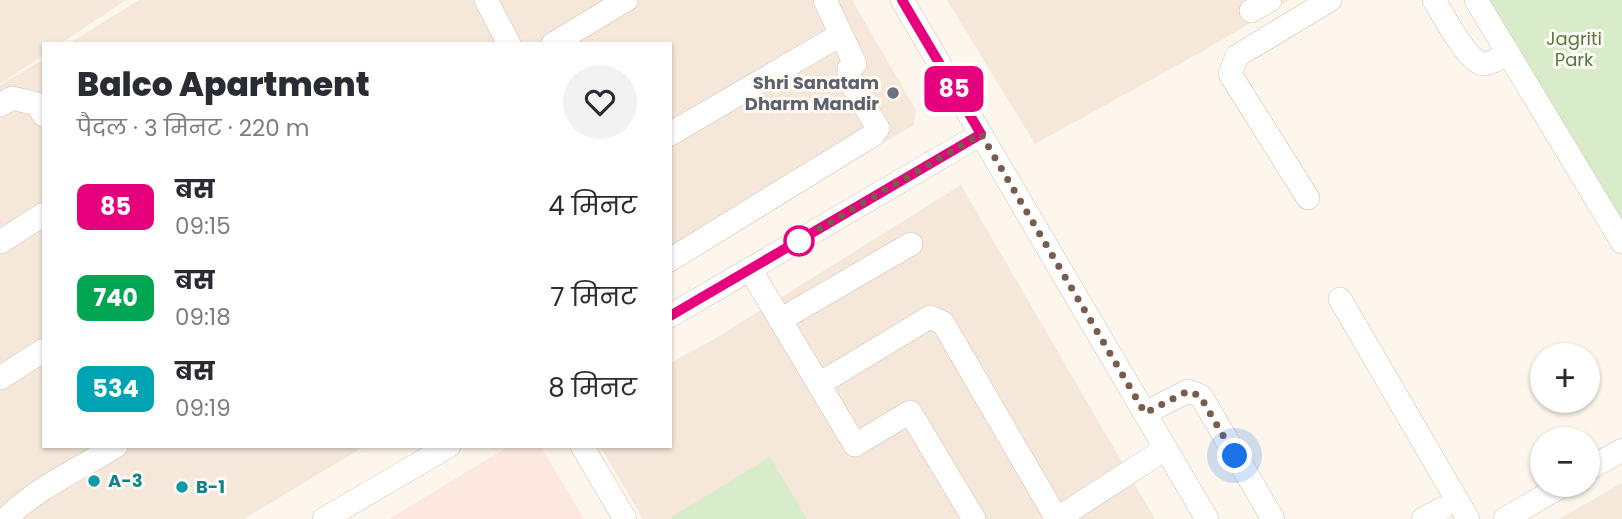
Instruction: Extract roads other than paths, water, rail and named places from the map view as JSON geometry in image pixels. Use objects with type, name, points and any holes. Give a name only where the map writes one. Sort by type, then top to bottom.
[{"type":"street","points":[[486,0],[508,42]]},
{"type":"street","points":[[556,42],[625,0]]},
{"type":"street","points":[[672,259],[873,135],[878,128],[849,79],[849,69],[855,64],[825,0]]},
{"type":"street","points":[[902,0],[1207,519]]},
{"type":"street","points":[[1308,198],[1230,74],[1237,57],[1330,0]]},
{"type":"street","points":[[1434,0],[1469,55],[1479,64],[1486,65],[1508,53]]},
{"type":"street","points":[[1476,0],[1622,242]]},
{"type":"street","points":[[672,133],[840,36]]},
{"type":"street","points":[[0,104],[12,97],[37,104],[42,112]]},
{"type":"street","points":[[672,315],[981,134]]},
{"type":"street","points":[[0,242],[42,215]]},
{"type":"street","points":[[780,320],[911,244]]},
{"type":"street","points":[[750,269],[855,445],[911,412],[974,519]]},
{"type":"street","points":[[1340,299],[1468,519]]},
{"type":"street","points":[[819,384],[930,317],[943,323],[1057,519],[1165,449]]},
{"type":"street","points":[[0,377],[42,351]]},
{"type":"street","points":[[1145,413],[1188,391],[1200,396],[1273,519]]},
{"type":"street","points":[[6,519],[14,510],[39,493],[113,448]]},
{"type":"street","points":[[324,519],[446,448]]},
{"type":"street","points":[[583,448],[625,519]]},
{"type":"street","points":[[1600,463],[1622,450]]},
{"type":"street","points":[[1504,519],[1542,497]]},
{"type":"place","name":"Shri Sanatam Dharm Mandir","points":[[893,93]]},
{"type":"place","name":"A-3","points":[[94,481]]},
{"type":"place","name":"B-1","points":[[182,487]]},
{"type":"park label","name":"Jagriti Park","points":[[1574,49]]}]
